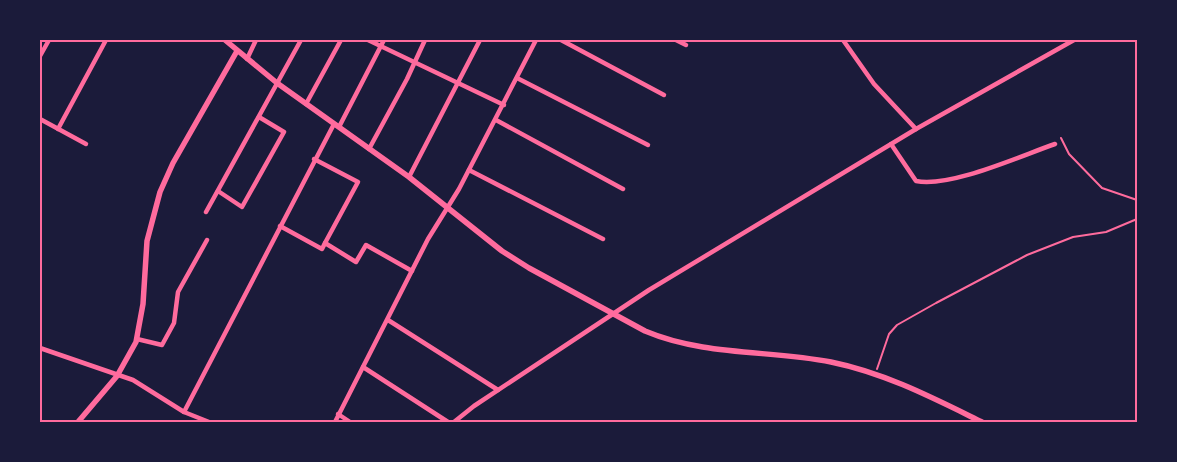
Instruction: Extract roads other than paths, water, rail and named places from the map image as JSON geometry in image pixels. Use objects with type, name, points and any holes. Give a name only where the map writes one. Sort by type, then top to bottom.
[{"type":"street","points":[[40,56],[49,40]]},
{"type":"street","points":[[58,129],[106,40]]},
{"type":"street","points":[[225,40],[277,83],[409,177],[502,251],[645,331],[676,342],[831,362],[875,373],[982,422]]},
{"type":"street","points":[[247,59],[256,40]]},
{"type":"street","points":[[206,212],[301,40]]},
{"type":"street","points":[[306,104],[341,40]]},
{"type":"street","points":[[368,40],[504,105]]},
{"type":"street","points":[[184,412],[314,159],[337,126],[384,40]]},
{"type":"street","points":[[368,149],[425,40]]},
{"type":"street","points":[[409,177],[480,40]]},
{"type":"street","points":[[335,422],[412,271],[496,120],[536,40]]},
{"type":"street","points":[[561,40],[664,95]]},
{"type":"street","points":[[676,40],[686,45]]},
{"type":"street","points":[[843,40],[874,84],[916,129]]},
{"type":"street","points":[[454,422],[498,390],[612,314],[916,129],[1074,40]]},
{"type":"street","points":[[78,422],[117,376],[136,339],[143,304],[148,241],[160,192],[173,163],[237,51]]},
{"type":"street","points":[[517,78],[648,145]]},
{"type":"street","points":[[218,191],[242,208],[284,132],[259,117]]},
{"type":"street","points":[[40,119],[86,144]]},
{"type":"street","points":[[496,120],[623,189]]},
{"type":"street","points":[[891,144],[916,181],[925,183],[966,175],[1055,144]]},
{"type":"street","points":[[280,226],[322,249],[358,182],[314,159]]},
{"type":"street","points":[[469,170],[603,239]]},
{"type":"street","points":[[136,339],[162,345],[174,324],[178,292],[207,240]]},
{"type":"street","points":[[326,243],[356,262],[366,245],[412,271]]},
{"type":"street","points":[[388,320],[498,390]]},
{"type":"street","points":[[40,348],[132,380],[184,412],[209,422]]},
{"type":"street","points":[[363,367],[448,422]]},
{"type":"street","points":[[338,414],[350,422]]}]
